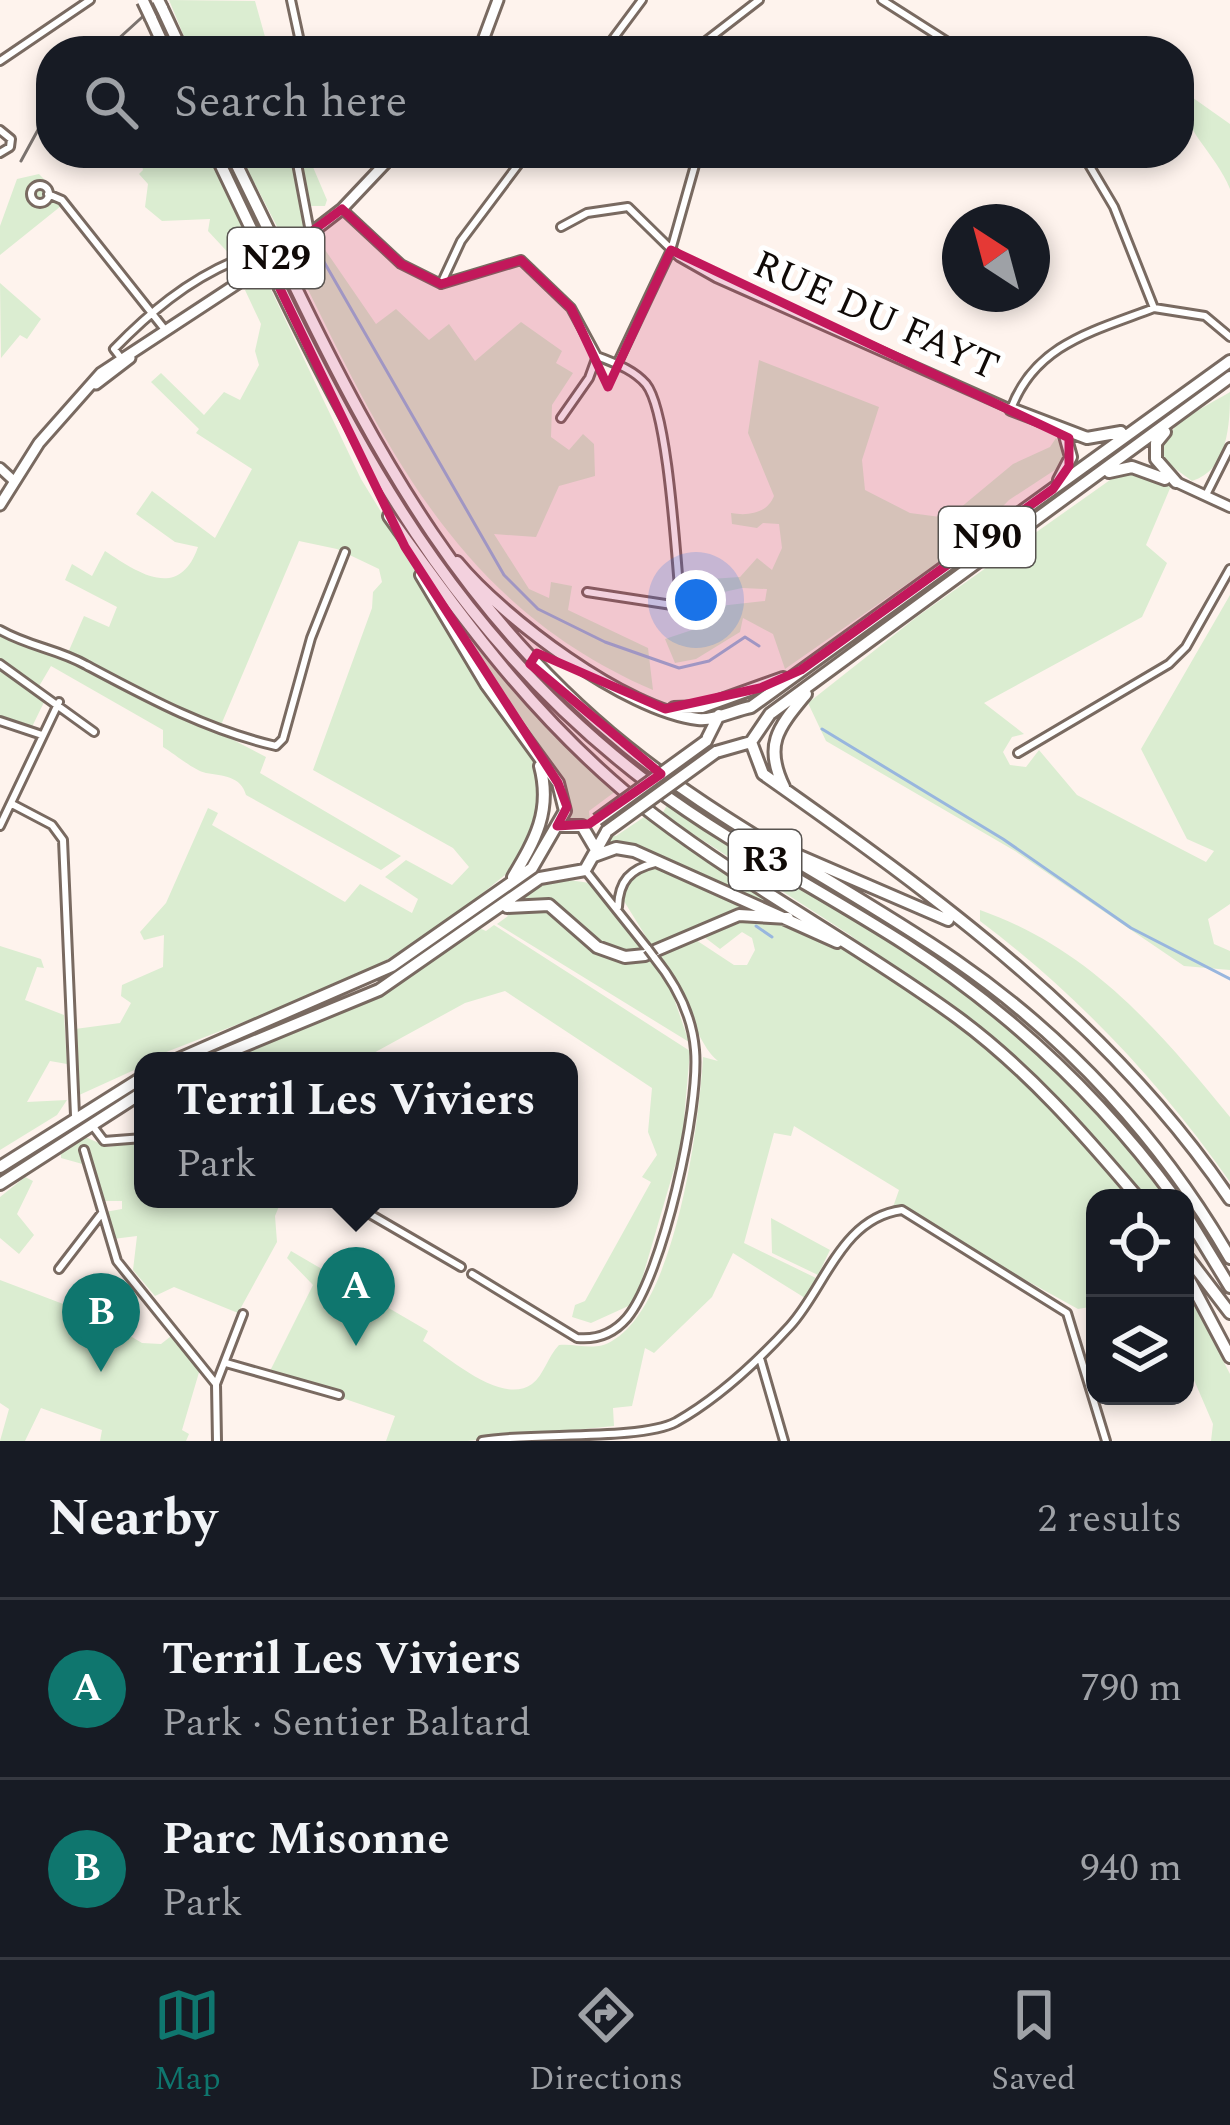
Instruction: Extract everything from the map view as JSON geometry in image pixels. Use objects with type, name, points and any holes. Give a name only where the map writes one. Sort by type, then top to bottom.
[{"type":"highway","points":[[142,0],[159,36]]},
{"type":"highway","points":[[160,4],[175,36]]},
{"type":"highway","name":"R3","points":[[222,168],[384,491],[456,596],[533,682],[653,787],[905,944],[992,1006],[1072,1076],[1167,1189]]},
{"type":"highway","name":"R3","points":[[238,168],[372,441],[433,540],[503,629],[583,709],[666,777],[957,962],[1042,1029],[1155,1147],[1230,1258]]},
{"type":"highway","name":"N90","points":[[742,708],[1230,361]]},
{"type":"highway","name":"N90","points":[[756,729],[1230,377]]},
{"type":"highway","name":"N90","points":[[1176,482],[1159,466],[1156,443],[1188,408]]},
{"type":"highway","name":"N90","points":[[1011,410],[1062,430],[1106,439],[1161,410]]},
{"type":"highway","name":"N90","points":[[1053,489],[1071,458],[1062,430]]},
{"type":"highway","points":[[1100,472],[1139,468],[1176,482]]},
{"type":"highway","points":[[197,1052],[359,985],[508,885],[532,868],[566,802],[467,653],[389,516],[384,491]]},
{"type":"highway","points":[[389,516],[484,650],[590,760],[654,814],[961,1020],[1038,1086],[1130,1189]]},
{"type":"highway","points":[[433,540],[514,621],[590,671],[665,709],[702,720],[742,708],[756,729],[751,742],[757,766],[977,936],[1112,1052],[1179,1129],[1230,1199]]},
{"type":"highway","points":[[665,709],[701,706],[801,670]]},
{"type":"highway","points":[[785,790],[774,765],[774,737],[780,722],[814,682]]},
{"type":"highway","points":[[557,826],[582,826],[597,820],[706,741],[719,716]]},
{"type":"highway","points":[[715,729],[722,750]]},
{"type":"highway","points":[[229,1052],[379,991],[540,878],[585,870],[607,831],[722,750],[751,742]]},
{"type":"highway","points":[[508,885],[543,820],[544,786],[537,758]]},
{"type":"highway","points":[[582,826],[595,852]]},
{"type":"highway","points":[[764,842],[922,906],[977,936]]},
{"type":"highway","points":[[595,852],[616,848],[658,863],[862,953]]},
{"type":"highway","points":[[543,849],[548,863],[560,873]]},
{"type":"highway","points":[[498,909],[533,902],[549,905],[597,946],[625,957],[645,955],[739,915],[788,919]]},
{"type":"highway","points":[[0,1167],[75,1115],[134,1082]]},
{"type":"highway","points":[[0,1184],[134,1097]]},
{"type":"highway","points":[[1194,1228],[1230,1287]]},
{"type":"highway","points":[[1194,1266],[1230,1313]]},
{"type":"highway","points":[[1194,1289],[1230,1357]]},
{"type":"main road","points":[[485,36],[498,0]]},
{"type":"main road","name":"N29","points":[[0,505],[13,481],[81,395],[121,358],[310,235],[381,168]]},
{"type":"main road","name":"N29","points":[[81,395],[143,346]]},
{"type":"street","points":[[37,36],[90,0]]},
{"type":"street","points":[[291,0],[299,36]]},
{"type":"street","points":[[615,36],[642,0]]},
{"type":"street","points":[[712,36],[759,0]]},
{"type":"street","points":[[882,0],[938,36]]},
{"type":"street","points":[[0,61],[36,37]]},
{"type":"street","points":[[0,130],[11,140],[10,147],[0,153]]},
{"type":"street","points":[[298,168],[310,235]]},
{"type":"street","points":[[441,284],[461,241],[516,168]]},
{"type":"street","points":[[617,364],[671,250],[694,168]]},
{"type":"street","points":[[1091,168],[1114,208],[1154,308]]},
{"type":"street","points":[[48,194],[62,200],[166,331]]},
{"type":"street","name":"RUE DU FAYT","points":[[561,227],[587,213],[628,207],[671,250],[716,278],[1011,410]]},
{"type":"street","points":[[342,208],[400,264],[441,284],[521,260],[571,308],[597,356],[645,383],[661,423],[680,599],[672,605],[587,592]]},
{"type":"street","points":[[121,358],[114,349],[152,313],[217,268],[234,260],[241,266]]},
{"type":"street","points":[[1011,410],[1026,377],[1051,350],[1154,308],[1204,316],[1230,337]]},
{"type":"street","points":[[561,418],[589,378],[597,356]]},
{"type":"street","points":[[1206,495],[1230,447]]},
{"type":"street","points":[[0,467],[13,481]]},
{"type":"street","points":[[1176,482],[1230,507]]},
{"type":"street","points":[[0,630],[33,649],[86,664],[218,732],[275,746],[283,739],[298,678],[345,552]]},
{"type":"street","points":[[1018,753],[1169,664],[1186,647],[1230,569]]},
{"type":"street","points":[[0,664],[94,732]]},
{"type":"street","points":[[0,826],[58,702]]},
{"type":"street","points":[[0,721],[42,735]]},
{"type":"street","points":[[12,805],[52,825],[64,846],[75,1115]]},
{"type":"street","points":[[618,911],[619,891],[629,873],[658,863]]},
{"type":"street","points":[[472,1274],[577,1339],[603,1336],[622,1323],[647,1283],[678,1177],[691,1122],[695,1049],[679,993],[585,870]]},
{"type":"street","points":[[91,1122],[104,1141],[134,1139]]},
{"type":"street","points":[[84,1150],[117,1261],[216,1384]]},
{"type":"street","points":[[359,1208],[461,1267]]},
{"type":"street","points":[[482,1441],[672,1424],[760,1358],[793,1323],[841,1248],[883,1216],[902,1210],[1067,1313],[1106,1441]]},
{"type":"street","points":[[59,1269],[101,1213]]},
{"type":"street","points":[[217,1441],[216,1384],[243,1314]]},
{"type":"street","points":[[760,1358],[784,1441]]},
{"type":"street","points":[[226,1363],[339,1395]]},
{"type":"highlighted area","points":[[342,209],[401,264],[441,284],[521,260],[571,308],[608,387],[671,250],[1069,438],[1069,466],[1053,489],[801,670],[760,688],[665,709],[537,653],[530,664],[661,774],[589,824],[557,826],[567,807],[558,783],[405,547],[268,264]]},
{"type":"green space","points":[[169,0],[255,1],[265,36],[184,36]]},
{"type":"green space","points":[[1194,99],[1230,124],[1230,189],[1194,132]]},
{"type":"green space","points":[[217,168],[259,265],[248,274],[208,231],[210,219],[162,221],[145,207],[148,184],[139,174],[143,170]]},
{"type":"green space","points":[[247,168],[313,168],[327,200],[325,206],[304,206],[306,227],[286,244]]},
{"type":"green space","points":[[39,174],[66,202],[0,255],[0,226],[17,179]]},
{"type":"green space","points":[[319,241],[376,324],[396,309],[429,340],[449,324],[475,361],[521,322],[562,351],[556,363],[573,373],[552,405],[551,437],[569,450],[583,434],[594,444],[595,476],[559,486],[536,537],[494,534],[529,589],[549,598],[551,582],[572,586],[568,610],[648,648],[653,690],[585,655],[526,613],[433,512],[360,393],[294,261]]},
{"type":"green space","points":[[264,275],[361,479],[537,767],[542,789],[534,832],[505,875],[457,914],[360,977],[166,1052],[134,1052],[134,1070],[77,1096],[75,1029],[120,1023],[131,1003],[121,996],[122,985],[163,967],[164,935],[144,940],[140,932],[166,903],[208,808],[218,813],[212,825],[345,902],[360,884],[412,913],[418,899],[385,877],[406,860],[452,885],[469,867],[453,848],[313,770],[372,608],[373,592],[382,582],[379,569],[337,549],[299,541],[218,732],[266,757],[260,773],[401,856],[381,870],[246,795],[236,780],[190,765],[163,747],[163,730],[51,666],[38,688],[47,696],[30,731],[0,720],[0,631],[30,648],[67,655],[84,616],[109,627],[117,607],[65,580],[72,564],[92,576],[105,551],[143,573],[169,578],[190,564],[198,547],[175,542],[136,514],[152,491],[215,538],[252,469],[196,433],[199,429],[151,382],[161,373],[204,415],[224,392],[240,400],[259,365],[255,351],[261,324],[245,290]]},
{"type":"green space","points":[[0,283],[41,319],[27,339],[20,335],[1,358]]},
{"type":"green space","points":[[759,360],[879,407],[862,460],[865,490],[910,513],[948,518],[1013,464],[1050,447],[1056,438],[1067,455],[1064,464],[1009,500],[970,540],[785,669],[773,634],[743,618],[740,632],[696,659],[675,663],[665,639],[695,629],[684,610],[765,601],[767,589],[742,588],[688,600],[681,581],[740,577],[757,558],[772,570],[782,548],[779,524],[763,523],[757,528],[732,524],[731,513],[756,512],[774,496],[748,433]]},
{"type":"green space","points":[[1230,392],[1220,456],[1192,481],[1159,457],[1162,445],[1186,418]]},
{"type":"green space","points":[[1132,471],[1171,486],[1146,545],[1167,563],[1142,617],[984,703],[1024,734],[1012,737],[1003,752],[1010,765],[1026,767],[1039,750],[1077,795],[1206,862],[1214,851],[1187,839],[1141,749],[1230,595],[1230,904],[1208,919],[1214,944],[1230,951],[1230,970],[1184,966],[1015,851],[826,741],[808,703],[918,616],[1110,480]]},
{"type":"green space","points":[[449,614],[517,696],[616,791],[589,811],[590,820],[564,818],[568,807]]},
{"type":"green space","points":[[667,805],[903,949],[992,1013],[1070,1083],[1162,1189],[1134,1189],[1060,1100],[850,935],[662,814]]},
{"type":"green space","points":[[647,815],[792,917],[638,849],[602,847],[609,834],[616,836]]},
{"type":"green space","points":[[657,867],[755,909],[723,916],[653,948],[622,898],[629,878]]},
{"type":"green space","points":[[555,878],[590,883],[644,952],[610,949],[554,910],[522,899],[540,882]]},
{"type":"green space","points":[[549,910],[615,960],[651,960],[668,981],[689,1042],[497,924],[508,916],[504,912]]},
{"type":"green space","points":[[980,910],[1019,926],[1088,969],[1176,1053],[1230,1117],[1230,1182],[1116,1042],[1051,979],[980,921]]},
{"type":"green space","points":[[748,918],[802,931],[909,986],[960,1025],[1053,1111],[1122,1189],[1086,1189],[1086,1308],[1078,1309],[893,1207],[899,1190],[794,1126],[791,1136],[774,1133],[744,1243],[816,1278],[805,1298],[733,1253],[712,1297],[654,1353],[645,1348],[632,1406],[613,1408],[614,1426],[467,1441],[386,1441],[395,1416],[269,1373],[313,1285],[287,1258],[291,1251],[428,1331],[423,1341],[476,1377],[506,1389],[532,1384],[559,1345],[605,1344],[634,1321],[653,1291],[680,1211],[703,1057],[718,1061],[703,1042],[659,953],[696,940],[734,965],[747,965],[755,950],[752,938],[742,932],[720,949],[703,936],[731,920]]},
{"type":"green space","points":[[494,925],[690,1051],[682,1142],[635,1303],[591,1323],[572,1317],[575,1305],[585,1301],[651,1182],[642,1177],[657,1155],[648,1132],[652,1088],[505,991],[465,1003],[375,1052],[240,1052],[379,995],[479,928],[486,931]]},
{"type":"green space","points":[[0,946],[41,959],[44,968],[37,967],[25,1000],[64,1015],[67,1064],[50,1061],[27,1102],[67,1100],[57,1115],[0,1150]]},
{"type":"green space","points":[[83,1136],[108,1147],[134,1143],[134,1208],[278,1208],[277,1242],[238,1313],[174,1287],[155,1296],[133,1270],[137,1236],[113,1239],[105,1212],[122,1209],[122,1201],[102,1201],[89,1146],[78,1148],[86,1165],[61,1158],[61,1151]]},
{"type":"green space","points":[[25,1177],[33,1181],[17,1214],[34,1235],[19,1254],[0,1238],[0,1197]]},
{"type":"green space","points":[[771,1218],[830,1250],[818,1275],[772,1253]]},
{"type":"green space","points":[[0,1280],[100,1318],[142,1343],[161,1344],[175,1333],[200,1369],[182,1430],[189,1434],[186,1441],[100,1441],[102,1430],[41,1408],[25,1441],[0,1441],[9,1409],[0,1403]]},
{"type":"green space","points":[[1194,1304],[1230,1374],[1230,1441],[1211,1441],[1213,1424],[1194,1380]]},
{"type":"waterway","points":[[312,241],[504,575],[538,609],[605,642],[679,668],[709,661],[745,637],[759,646]]},
{"type":"waterway","points":[[822,729],[1003,839],[1131,928],[1230,979]]},
{"type":"waterway","points":[[756,926],[772,937]]},
{"type":"tram line","points":[[121,36],[161,0]]},
{"type":"tram line","points":[[21,161],[36,134]]},
{"type":"place","name":"Terril Les Viviers","points":[[356,1346]]},
{"type":"place","name":"Parc Misonne","points":[[101,1372]]}]
